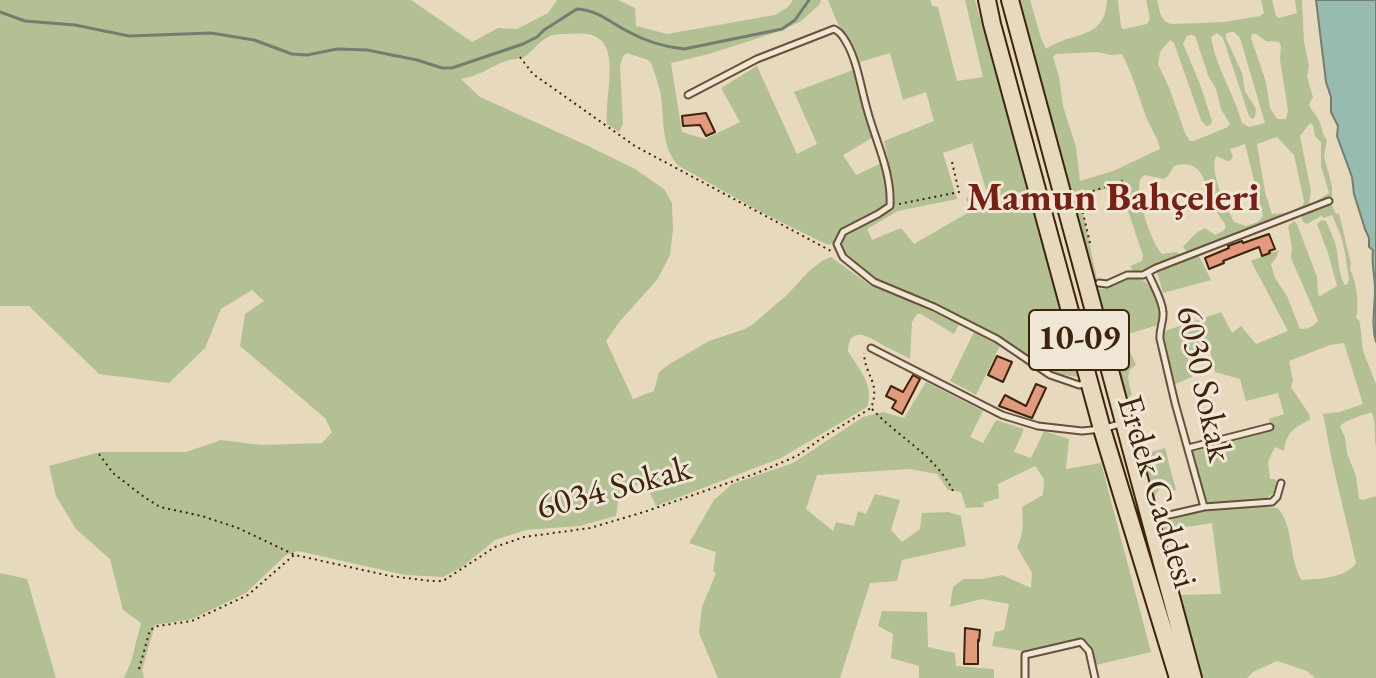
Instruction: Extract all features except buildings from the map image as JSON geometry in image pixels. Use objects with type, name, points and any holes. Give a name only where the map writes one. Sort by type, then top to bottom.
[{"type":"main road","name":"Erdek Caddesi","points":[[987,0],[1102,429],[1178,678]]},
{"type":"main road","name":"Erdek Caddesi","points":[[1010,0],[1193,678]]},
{"type":"lane","points":[[688,95],[757,59],[834,29],[840,33],[855,64],[889,180],[890,206],[843,232],[837,244],[843,257],[874,282],[934,307],[997,339],[1050,375],[1079,385],[1090,384]]},
{"type":"lane","points":[[1099,283],[1107,284],[1127,275],[1148,273],[1329,201]]},
{"type":"lane","name":"6030 Sokak","points":[[1148,273],[1162,305],[1159,334],[1204,507]]},
{"type":"lane","points":[[871,348],[1002,415],[1038,426],[1082,431],[1125,423]]},
{"type":"lane","points":[[1188,448],[1270,427]]},
{"type":"lane","points":[[1151,519],[1204,507],[1272,502],[1281,483]]},
{"type":"lane","points":[[1025,678],[1025,655],[1081,642],[1089,651],[1095,678]]},
{"type":"path","points":[[520,57],[533,74],[635,146],[843,257]]},
{"type":"path","points":[[890,206],[959,192],[952,162]]},
{"type":"path","points":[[1090,242],[1080,200],[1087,193],[1123,181]]},
{"type":"path","points":[[871,348],[863,354],[876,391],[871,408],[934,462],[954,493]]},
{"type":"path","name":"6034 Sokak","points":[[99,454],[113,473],[160,507],[238,528],[295,555],[390,576],[443,581],[495,547],[524,537],[590,528],[757,473],[797,456],[871,408]]},
{"type":"path","points":[[139,669],[150,630],[192,621],[248,595],[295,555]]},
{"type":"green space","points":[[0,0],[411,0],[472,42],[498,28],[517,29],[548,13],[557,0],[618,0],[635,8],[636,26],[667,34],[775,15],[793,0],[821,0],[800,22],[774,33],[671,63],[682,132],[705,139],[740,122],[721,88],[757,66],[797,154],[817,144],[794,92],[853,70],[872,138],[843,155],[856,175],[888,160],[884,141],[934,121],[926,92],[903,100],[890,53],[860,62],[828,0],[930,0],[932,6],[938,7],[957,81],[983,77],[965,0],[975,0],[1079,377],[1046,368],[992,333],[877,279],[844,252],[844,239],[828,245],[679,166],[666,142],[661,96],[651,63],[627,53],[620,65],[623,124],[619,132],[607,124],[610,67],[604,44],[590,34],[552,35],[524,57],[461,79],[480,97],[635,169],[664,189],[672,203],[670,255],[657,280],[606,341],[633,399],[654,391],[659,372],[668,365],[709,341],[753,324],[808,272],[831,257],[871,286],[959,324],[954,334],[917,314],[912,322],[910,359],[869,337],[857,335],[849,342],[848,351],[867,384],[867,407],[781,458],[656,506],[646,484],[620,488],[616,516],[579,526],[526,530],[495,540],[462,567],[443,577],[405,575],[298,551],[286,555],[246,593],[192,619],[155,625],[142,670],[144,678],[124,678],[141,623],[123,610],[110,559],[76,529],[56,496],[49,466],[100,452],[186,452],[221,440],[261,445],[322,443],[332,432],[325,418],[240,346],[245,314],[264,301],[252,290],[221,309],[205,348],[169,383],[99,374],[29,306],[0,306]],"holes":[[[972,143],[987,193],[966,198],[971,211],[914,244],[901,228],[872,240],[867,229],[898,211],[957,199],[943,153]]]},
{"type":"green space","points":[[1016,0],[1030,0],[1046,49],[1094,29],[1101,22],[1107,0],[1118,0],[1121,27],[1124,29],[1147,24],[1150,18],[1146,0],[1157,0],[1163,19],[1173,24],[1224,22],[1260,16],[1264,13],[1261,0],[1272,0],[1279,18],[1297,13],[1295,0],[1302,0],[1304,42],[1309,66],[1307,77],[1313,97],[1309,104],[1327,140],[1324,156],[1332,199],[1189,254],[1183,247],[1196,233],[1205,228],[1215,235],[1226,227],[1214,208],[1205,181],[1197,169],[1184,164],[1174,166],[1164,179],[1144,175],[1140,180],[1140,196],[1154,241],[1162,254],[1180,254],[1177,259],[1157,263],[1137,273],[1130,266],[1142,261],[1143,256],[1121,190],[1098,190],[1080,199],[1099,289],[1135,278],[1148,285],[1159,306],[1158,325],[1118,337],[1120,350],[1129,349],[1136,365],[1129,374],[1132,394],[1128,398],[1145,469],[1151,467],[1148,458],[1152,452],[1165,448],[1176,490],[1171,492],[1160,488],[1155,495],[1155,507]],"holes":[[[1230,32],[1240,38],[1265,123],[1249,127],[1242,123],[1213,48],[1211,37],[1217,33],[1223,38],[1252,119],[1256,109],[1245,91],[1242,73],[1226,38]],[[1252,34],[1256,34],[1266,41],[1279,42],[1281,46],[1288,111],[1286,119],[1277,119],[1270,108],[1266,82]],[[1187,36],[1195,36],[1221,109],[1230,124],[1194,141],[1190,141],[1185,133],[1158,64],[1160,52],[1170,40],[1174,43],[1201,120],[1206,126],[1210,125],[1212,121],[1200,84],[1183,44]],[[1098,52],[1122,54],[1160,149],[1113,171],[1080,181],[1076,147],[1063,106],[1053,57],[1056,54]],[[1310,123],[1321,142],[1321,166],[1329,193],[1309,203],[1311,191],[1300,136]],[[1277,137],[1294,155],[1303,205],[1289,213],[1272,214],[1257,144]],[[1245,144],[1263,216],[1258,222],[1246,226],[1234,222],[1219,189],[1215,171],[1216,156],[1227,161],[1233,157],[1230,149]]]},
{"type":"green space","points":[[1331,203],[1336,214],[1339,213],[1356,286],[1356,318],[1360,324],[1363,351],[1376,384],[1376,448],[1372,413],[1340,426],[1356,476],[1359,499],[1376,496],[1376,678],[1315,678],[1307,671],[1277,661],[1247,678],[1201,678],[1179,595],[1221,594],[1212,523],[1174,529],[1164,541],[1158,525],[1217,509],[1248,506],[1278,508],[1287,525],[1302,580],[1332,577],[1346,572],[1356,563],[1323,414],[1363,404],[1344,343],[1330,345],[1289,361],[1293,380],[1291,387],[1310,420],[1292,431],[1284,451],[1275,447],[1268,462],[1270,479],[1275,479],[1277,483],[1273,494],[1265,499],[1206,503],[1192,452],[1271,431],[1269,419],[1284,414],[1278,393],[1246,401],[1240,379],[1215,372],[1209,346],[1187,351],[1192,377],[1175,384],[1162,332],[1221,312],[1232,333],[1241,326],[1256,344],[1288,331],[1251,261],[1279,250],[1271,264],[1275,278],[1287,296],[1300,329],[1314,325],[1317,318],[1291,258],[1288,226],[1294,221],[1297,224],[1317,277],[1320,296],[1337,286],[1317,224],[1326,221],[1336,246],[1341,276],[1347,285],[1345,253],[1332,215],[1321,216],[1307,224],[1303,222],[1301,214]]},
{"type":"green space","points":[[1198,254],[1211,280],[1163,293],[1157,272]]},
{"type":"green space","points":[[974,332],[1000,346],[976,395],[950,381]]},
{"type":"green space","points":[[926,382],[983,411],[970,437],[983,443],[996,420],[1024,429],[1014,452],[1031,458],[1044,431],[1069,439],[1066,469],[1101,463],[1151,652],[1096,665],[1092,649],[1082,639],[1023,651],[992,646],[995,632],[1004,630],[1009,604],[982,599],[950,607],[953,587],[963,579],[1002,575],[1031,588],[1032,573],[1017,547],[1022,533],[1022,507],[1043,495],[1044,479],[1035,466],[998,484],[999,498],[983,503],[984,507],[966,508],[961,492],[948,490],[937,474],[909,469],[817,475],[806,509],[833,531],[836,522],[854,526],[858,511],[866,514],[875,494],[900,500],[891,530],[902,542],[920,529],[922,513],[948,512],[961,516],[966,546],[902,560],[897,581],[870,583],[840,678],[718,678],[699,633],[702,607],[716,573],[713,571],[716,552],[689,543],[714,500],[732,484],[793,463],[863,417],[883,412],[904,418]]},
{"type":"green space","points":[[0,573],[27,579],[56,678],[0,678]]},
{"type":"green space","points":[[882,611],[927,612],[928,647],[955,653],[956,666],[994,669],[994,678],[919,678],[919,666],[891,658],[893,634],[878,626]]},
{"type":"water","points":[[1316,0],[1376,0],[1376,342],[1373,250],[1369,247],[1352,177],[1337,136],[1338,126],[1331,112]]},
{"type":"waterway","points":[[0,12],[25,21],[75,25],[129,36],[211,33],[254,40],[292,54],[307,55],[337,49],[367,50],[452,68],[523,44],[577,9],[598,14],[649,41],[684,49],[782,29],[795,20],[809,0]]},
{"type":"district","name":"Mamun Bahçeleri","points":[[1113,199]]}]
